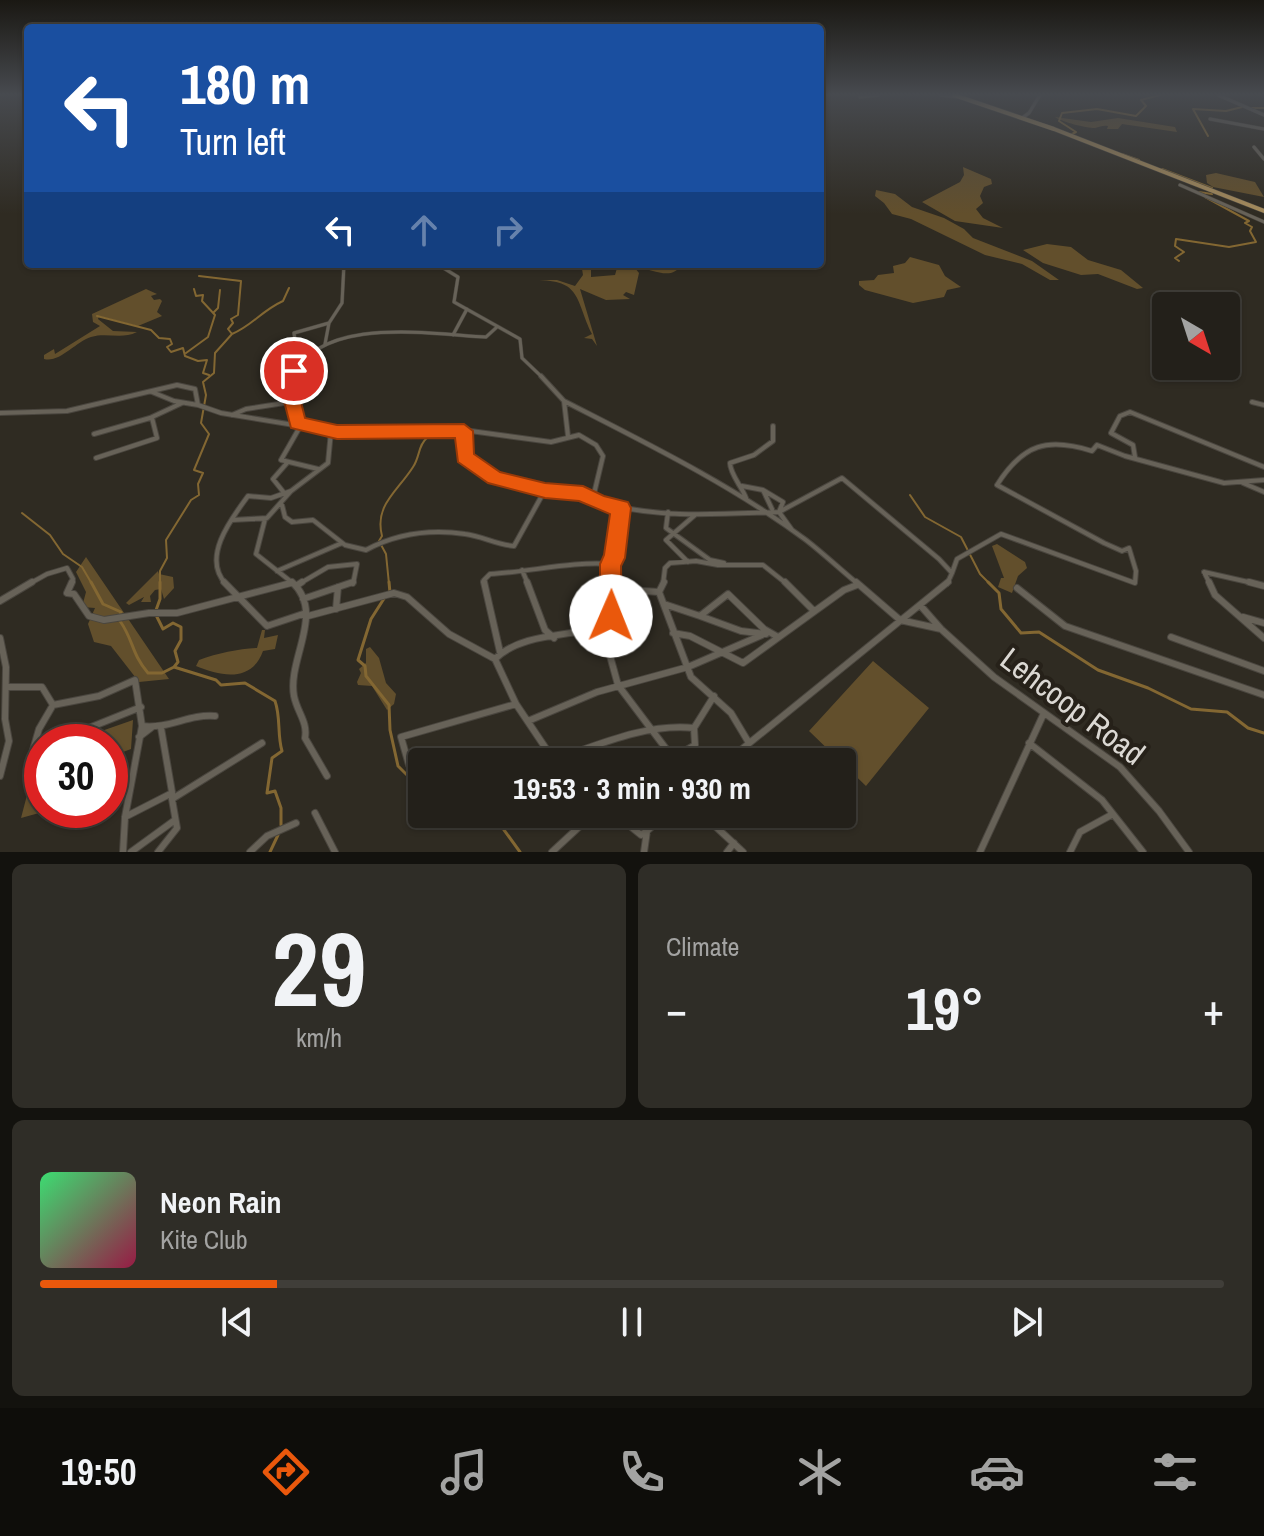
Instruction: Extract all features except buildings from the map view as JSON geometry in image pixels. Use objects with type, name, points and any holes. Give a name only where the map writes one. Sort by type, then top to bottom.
[{"type":"main road","points":[[1066,135],[1264,211]]},
{"type":"street","points":[[1254,147],[1264,159]]},
{"type":"street","points":[[1180,185],[1264,222]]},
{"type":"street","points":[[298,363],[294,333],[329,323],[337,316],[343,300],[344,268]]},
{"type":"street","points":[[443,268],[458,277],[453,300],[520,339],[522,358],[564,401],[747,501],[792,530],[900,620],[933,630],[941,629]]},
{"type":"street","points":[[452,335],[467,309]]},
{"type":"street","points":[[325,344],[329,323]]},
{"type":"street","points":[[297,352],[374,331],[486,337],[497,327]]},
{"type":"street","points":[[291,402],[294,399],[289,382],[298,363],[313,349]]},
{"type":"street","points":[[0,413],[25,415],[62,412],[177,385],[195,389],[198,405]]},
{"type":"street","points":[[152,392],[232,415],[331,431],[464,431],[551,442],[568,436],[584,436],[601,450],[600,476],[593,498]]},
{"type":"street","points":[[564,401],[564,424],[568,436]]},
{"type":"street","points":[[232,415],[246,409],[291,402]]},
{"type":"street","points":[[291,402],[300,424]]},
{"type":"street","points":[[1252,402],[1264,405]]},
{"type":"street","points":[[94,434],[152,418],[182,403]]},
{"type":"street","points":[[1135,458],[1133,445],[1111,433],[1120,416],[1130,412],[1263,469]]},
{"type":"street","points":[[96,458],[157,438],[152,418]]},
{"type":"street","points":[[300,424],[281,460],[321,470]]},
{"type":"street","points":[[747,501],[742,486],[730,470],[730,463],[754,455],[773,441],[773,426]]},
{"type":"street","points":[[331,431],[328,463],[321,470],[288,492],[265,499],[248,496],[225,533],[215,568],[219,577],[267,626],[400,594],[407,597],[449,634],[495,659],[516,704],[543,748]]},
{"type":"street","points":[[464,431],[465,457],[495,478],[593,498],[599,503],[621,508],[732,516],[776,512],[842,478],[952,573]]},
{"type":"street","points":[[743,748],[900,620],[943,589],[952,578],[957,559],[1001,534],[1135,583],[1136,571],[1129,548],[1122,551],[1104,543],[997,485],[1004,474],[1038,444],[1067,443],[1092,451],[1097,445],[1224,483],[1264,480]]},
{"type":"street","points":[[287,463],[273,479],[288,492]]},
{"type":"street","points":[[1241,482],[1264,492]]},
{"type":"street","points":[[742,486],[763,490],[783,502],[776,512]]},
{"type":"street","points":[[282,505],[282,510],[292,522],[313,520],[342,543],[366,550],[392,536],[441,532],[467,534],[514,546],[545,490]]},
{"type":"street","points":[[763,490],[792,530]]},
{"type":"street","points":[[288,492],[282,505],[265,519],[256,554],[293,584],[303,599],[307,614],[294,660],[293,688],[307,728],[305,738],[327,776]]},
{"type":"street","points":[[746,513],[754,506]]},
{"type":"street","points":[[495,659],[500,652],[528,641],[601,630],[611,616],[613,589],[610,564],[615,558],[621,508]]},
{"type":"street","points":[[668,512],[666,528],[710,560],[726,564]]},
{"type":"street","points":[[688,562],[666,540],[683,522],[701,514]]},
{"type":"street","points":[[232,520],[265,519]]},
{"type":"street","points":[[277,571],[342,543]]},
{"type":"street","points":[[500,652],[484,580],[490,574],[539,571],[585,562],[610,564]]},
{"type":"street","points":[[659,592],[663,588],[665,568],[670,563],[753,563],[768,567],[814,611]]},
{"type":"street","points":[[0,601],[37,579],[67,568],[73,579],[67,593],[74,594],[89,616],[97,620],[149,613],[177,613],[293,584],[328,567],[357,564],[353,585],[303,599]]},
{"type":"street","points":[[522,570],[545,630],[554,638]]},
{"type":"street","points":[[1264,586],[1204,572],[1215,595],[1264,638]]},
{"type":"street","points":[[673,633],[690,636],[743,663],[847,588],[860,585]]},
{"type":"street","points":[[336,609],[338,587]]},
{"type":"street","points":[[1017,588],[1065,626],[1264,695]]},
{"type":"street","points":[[613,589],[659,592]]},
{"type":"street","points":[[659,592],[691,677],[731,713],[749,743]]},
{"type":"street","points":[[700,616],[728,594],[741,602],[764,635]]},
{"type":"street","points":[[664,604],[778,637]]},
{"type":"street","name":"Lehcoop Road","points":[[920,605],[941,629],[994,677],[1102,752],[1129,776],[1189,852]]},
{"type":"street","points":[[1239,616],[1264,623]]},
{"type":"street","points":[[601,630],[618,685],[666,748]]},
{"type":"street","points":[[528,721],[618,685],[688,667],[764,635]]},
{"type":"street","points":[[1171,637],[1264,671]]},
{"type":"street","points":[[0,638],[6,667],[5,719],[9,741],[0,776]]},
{"type":"street","points":[[42,724],[53,705],[99,696],[135,680],[142,726],[128,800]]},
{"type":"street","points":[[6,687],[42,687],[53,705]]},
{"type":"street","points":[[690,748],[695,745],[694,728],[714,696]]},
{"type":"street","points":[[408,762],[401,737],[516,704]]},
{"type":"street","points":[[99,724],[141,707]]},
{"type":"street","points":[[980,852],[1044,713]]},
{"type":"street","points":[[139,737],[156,728],[199,715],[215,716]]},
{"type":"street","points":[[594,748],[683,725],[694,728]]},
{"type":"street","points":[[142,726],[156,728]]},
{"type":"street","points":[[156,728],[177,828],[158,852]]},
{"type":"street","points":[[128,816],[172,796],[262,743]]},
{"type":"street","points":[[1029,743],[1102,800],[1143,852]]},
{"type":"street","points":[[315,813],[335,852]]},
{"type":"street","points":[[1070,852],[1080,832],[1113,814]]},
{"type":"street","points":[[131,852],[175,820]]},
{"type":"street","points":[[250,852],[267,836],[296,823]]},
{"type":"street","points":[[123,852],[124,828]]},
{"type":"street","points":[[552,852],[578,828]]},
{"type":"street","points":[[632,828],[641,835],[650,828]]},
{"type":"street","points":[[717,828],[743,852]]},
{"type":"street","points":[[644,852],[647,831]]},
{"type":"street","points":[[727,852],[734,843]]},
{"type":"shaded area","points":[[963,167],[991,179],[992,184],[984,187],[980,196],[983,203],[976,209],[983,218],[1003,228],[955,221],[922,202],[960,182],[964,175]]},
{"type":"shaded area","points":[[1216,173],[1255,182],[1264,197],[1213,187],[1207,183],[1206,175]]},
{"type":"shaded area","points":[[876,190],[895,194],[912,207],[964,229],[973,238],[1032,261],[1059,280],[1050,280],[1022,264],[985,255],[911,219],[892,214],[875,196]]},
{"type":"shaded area","points":[[1047,244],[1071,247],[1088,260],[1121,270],[1143,288],[1137,289],[1098,274],[1081,275],[1043,263],[1023,250]]},
{"type":"shaded area","points":[[910,257],[939,265],[945,276],[961,287],[947,290],[944,297],[913,303],[865,290],[859,285],[859,281],[894,273],[893,266],[905,263]]},
{"type":"shaded area","points":[[586,268],[591,268],[591,277],[615,275],[617,268],[635,268],[639,273],[634,295],[626,292],[623,295],[630,299],[606,300],[580,289],[597,346],[592,339],[584,338],[592,334],[575,294],[561,284],[535,280],[557,280],[575,286],[583,275],[582,269]]},
{"type":"shaded area","points":[[641,268],[679,268],[667,273]]},
{"type":"shaded area","points":[[146,289],[157,294],[151,296],[154,300],[162,301],[157,312],[162,316],[138,326],[99,316],[98,319],[113,331],[137,332],[91,337],[56,358],[44,359],[44,355],[54,349],[55,354],[100,326],[93,322],[92,314]]},
{"type":"shaded area","points":[[997,544],[1025,562],[1027,568],[1018,576],[1012,593],[998,587],[1001,578],[1004,578],[992,546]]},
{"type":"shaded area","points":[[86,557],[169,679],[139,682],[111,646],[94,642],[88,624],[95,608],[82,607],[86,592],[76,572]]},
{"type":"shaded area","points":[[158,571],[159,574],[173,577],[174,588],[164,599],[161,589],[150,596],[151,602],[141,602],[144,597],[129,605],[126,603]]},
{"type":"shaded area","points":[[262,630],[265,630],[264,638],[278,635],[275,649],[263,651],[252,668],[226,674],[196,666],[199,660],[214,655],[257,648]]},
{"type":"shaded area","points":[[370,647],[379,658],[386,683],[396,694],[394,704],[387,710],[372,686],[358,685],[357,682],[361,673],[359,669],[366,663],[366,649]]},
{"type":"shaded area","points":[[873,661],[929,708],[866,786],[856,776],[856,748],[827,748],[809,731]]},
{"type":"shaded area","points":[[133,720],[131,749],[128,750],[128,724],[122,724]]},
{"type":"waterway","points":[[1122,154],[1139,160]]},
{"type":"waterway","points":[[1162,169],[1212,188]]},
{"type":"waterway","points":[[1199,192],[1212,194]]},
{"type":"waterway","points":[[1179,261],[1175,258],[1184,252],[1175,246],[1176,239],[1229,247],[1256,242],[1250,231],[1252,227],[1245,223],[1249,221],[1205,197]]},
{"type":"waterway","points":[[199,276],[241,281],[238,315],[231,319],[233,323],[228,329],[232,334]]},
{"type":"waterway","points":[[232,334],[283,301],[289,288]]},
{"type":"waterway","points":[[186,353],[208,337],[215,315],[202,301],[203,295],[196,296],[194,289]]},
{"type":"waterway","points":[[214,312],[218,308],[220,290]]},
{"type":"waterway","points":[[97,316],[151,330],[159,338],[170,339],[172,344],[167,347],[171,352],[183,348],[185,356],[198,361],[207,360],[203,373],[209,375]]},
{"type":"waterway","points":[[174,667],[178,662],[175,651],[181,640],[181,627],[173,623],[163,629],[155,613],[160,599],[160,571],[167,558],[166,540],[191,500],[199,495],[198,484],[203,473],[194,470],[209,434],[201,423],[206,395],[203,382],[214,373],[215,353],[232,334]]},
{"type":"waterway","points":[[389,584],[386,554],[379,541],[382,536],[381,516],[389,499],[413,467],[427,438]]},
{"type":"waterway","points":[[910,495],[925,517],[961,537],[980,574],[999,593],[1001,609],[1021,633],[1039,632],[1098,670],[1148,688],[1191,709],[1227,712],[1248,728],[1264,733]]},
{"type":"waterway","points":[[22,513],[50,535],[63,554],[82,567],[92,584]]},
{"type":"waterway","points":[[91,582],[103,604],[121,612],[120,615]]},
{"type":"waterway","points":[[389,582],[390,593]]},
{"type":"waterway","points":[[385,597],[371,619],[358,660],[365,666],[366,676],[389,705],[390,730],[398,766],[408,776]]},
{"type":"waterway","points":[[120,621],[148,673],[162,673],[174,667]]},
{"type":"waterway","points":[[174,667],[216,680],[221,685],[245,683],[275,701],[282,751],[272,758],[267,793],[275,791],[281,808],[281,825]]},
{"type":"waterway","points":[[503,828],[520,852]]},
{"type":"waterway","points":[[270,852],[278,835]]},
{"type":"route","points":[[294,371],[289,386],[298,423],[337,432],[464,431],[465,457],[495,478],[545,490],[583,494],[596,502],[621,508],[615,558],[610,564],[613,589],[611,616]]}]
